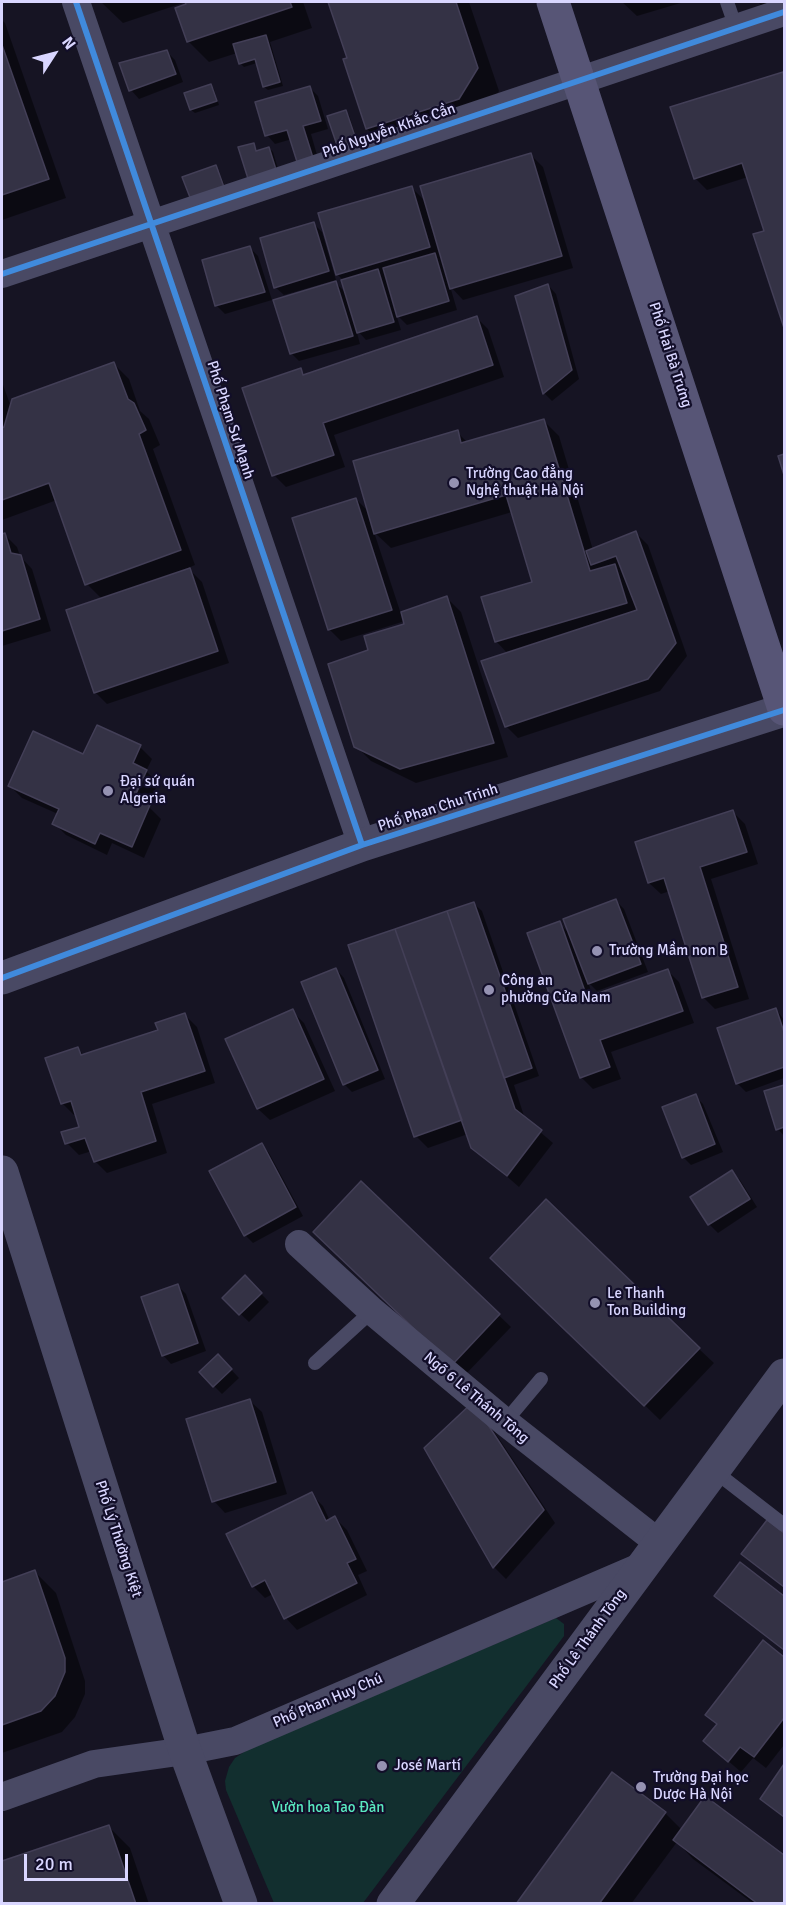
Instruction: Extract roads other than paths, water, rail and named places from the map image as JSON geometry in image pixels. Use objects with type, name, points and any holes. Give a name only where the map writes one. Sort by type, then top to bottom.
[{"type":"main road","name":"Phố Hai Bà Trưng","points":[[553,2],[784,710]]},
{"type":"street","name":"Phố Phạm Sư Mạnh","points":[[76,2],[362,845]]},
{"type":"street","name":"Phố Nguyễn Khắc Cần","points":[[2,274],[784,12]]},
{"type":"street","name":"Phố Phan Chu Trinh","points":[[2,978],[362,845],[784,710]]},
{"type":"street","name":"Phố Lý Thường Kiệt","points":[[2,1172],[185,1751],[240,1904]]},
{"type":"street","name":"Ngõ 6 Lê Thánh Tông","points":[[299,1244],[372,1311],[504,1422],[650,1555]]},
{"type":"street","name":"Phố Lê Thánh Tông","points":[[393,1904],[784,1375]]},
{"type":"street","name":"Phố Phan Huy Chú","points":[[2,1797],[94,1764],[185,1751],[235,1741],[650,1555]]},
{"type":"lane","points":[[727,2],[736,28]]},
{"type":"lane","points":[[315,1363],[372,1311]]},
{"type":"lane","points":[[504,1422],[541,1379]]},
{"type":"lane","points":[[713,1470],[784,1525]]},
{"type":"place","name":"Trường Cao đẳng Nghệ thuật Hà Nội","points":[[454,483]]},
{"type":"place","name":"Đại sứ quán Algeria","points":[[108,791]]},
{"type":"place","name":"Trường Mầm non B","points":[[597,951]]},
{"type":"place","name":"Công an phường Cửa Nam","points":[[489,990]]},
{"type":"place","name":"Le Thanh Ton Building","points":[[595,1303]]},
{"type":"place","name":"José Martí","points":[[382,1766]]},
{"type":"place","name":"Trường Đại học Dược Hà Nội","points":[[641,1787]]},
{"type":"park label","name":"Vườn hoa Tao Đàn","points":[[328,1808]]}]
